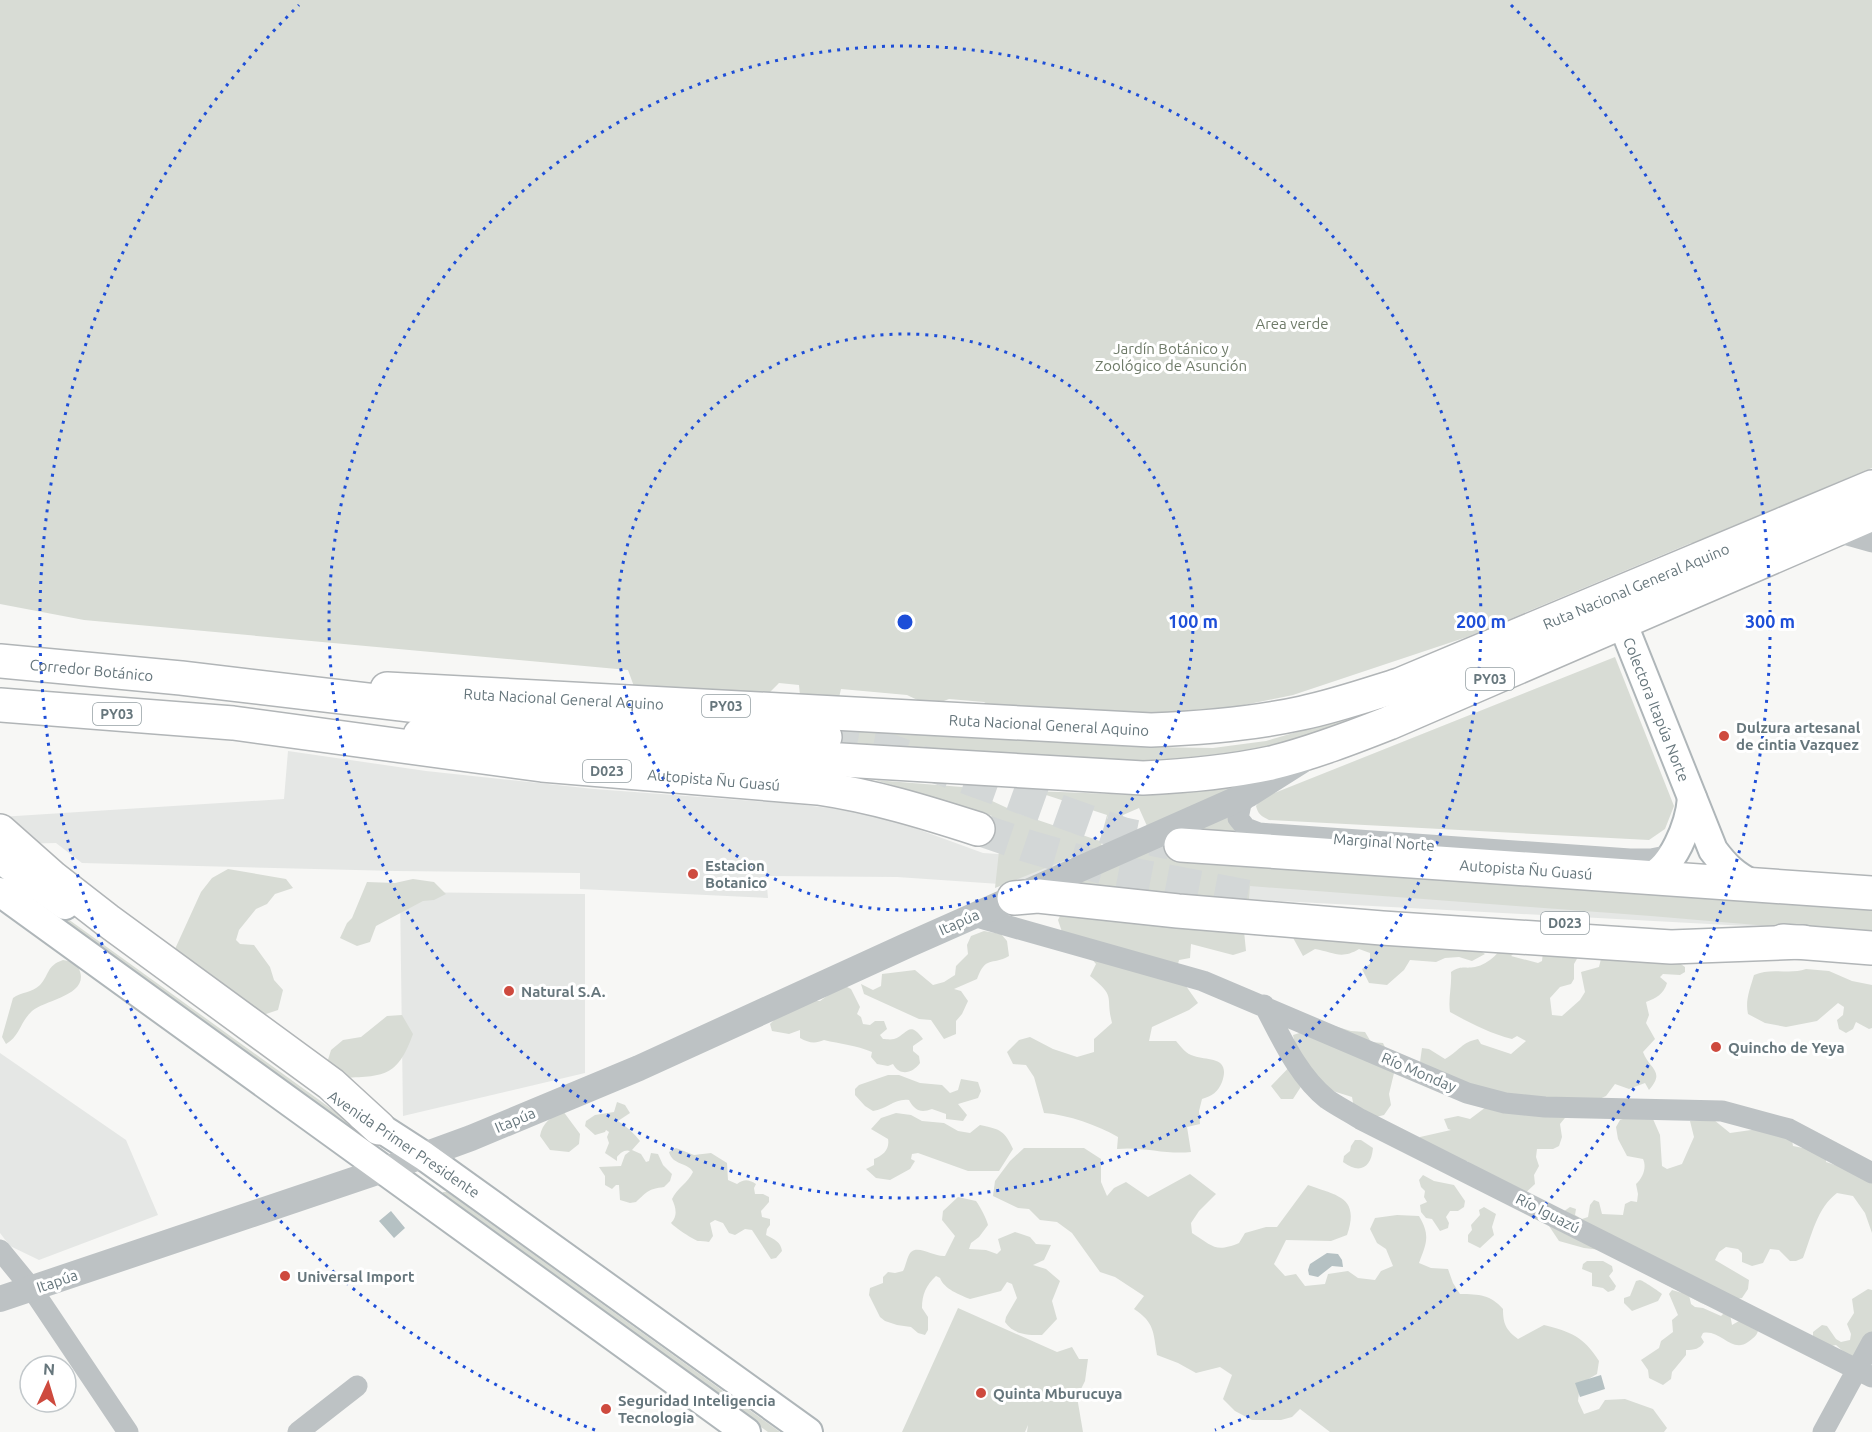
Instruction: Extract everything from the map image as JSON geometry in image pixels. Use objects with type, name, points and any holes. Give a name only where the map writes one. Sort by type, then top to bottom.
[{"type":"highway","name":"Ruta Nacional General Aquino","points":[[181,678],[1151,730],[1233,724],[1323,708],[1399,685],[1872,487]]},
{"type":"highway","name":"Ruta Nacional General Aquino","points":[[233,723],[1143,778],[1229,771],[1272,763],[1318,750],[1389,723],[1872,514]]},
{"type":"highway","name":"Corredor Botánico","points":[[0,661],[181,678]]},
{"type":"highway","points":[[181,678],[452,710],[825,737]]},
{"type":"highway","name":"PY03","points":[[0,705],[233,723]]},
{"type":"highway","name":"Autopista Ñu Guasú","points":[[233,723],[542,765],[818,788],[858,794],[904,805],[978,829]]},
{"type":"highway","points":[[0,831],[53,878],[107,920],[331,1084],[379,1128]]},
{"type":"highway","name":"Autopista Ñu Guasú","points":[[1181,844],[1872,893]]},
{"type":"highway","points":[[1014,898],[1038,896],[1178,911],[1359,926],[1671,947],[1803,942]]},
{"type":"highway","name":"D023","points":[[1257,898],[1872,948]]},
{"type":"main road","name":"Colectora Itapúa Norte","points":[[1622,622],[1713,850],[1726,868],[1738,878],[1752,884]]},
{"type":"main road","name":"Colectora Itapúa Norte","points":[[1647,878],[1656,875],[1682,840],[1688,825],[1692,798]]},
{"type":"main road","name":"Avenida Primer Presidente","points":[[0,859],[379,1128],[424,1156],[808,1432]]},
{"type":"main road","name":"Avenida Primer Presidente","points":[[0,892],[386,1169],[746,1432]]},
{"type":"street","points":[[1833,531],[1872,542]]},
{"type":"street","name":"Itapúa","points":[[0,1299],[424,1156],[639,1068],[973,916],[1249,794],[1318,750]]},
{"type":"street","name":"Marginal Norte","points":[[1249,794],[1240,804],[1238,818],[1246,828],[1259,833],[1630,859],[1651,859],[1671,855]]},
{"type":"street","name":"Río Monday","points":[[973,916],[1203,981],[1467,1093],[1505,1103],[1545,1107],[1722,1111],[1789,1129],[1872,1173]]},
{"type":"street","name":"Río Iguazú","points":[[1264,1005],[1304,1075],[1326,1098],[1360,1119],[1864,1373]]},
{"type":"street","points":[[0,1251],[32,1289],[128,1432]]},
{"type":"street","points":[[1823,1432],[1864,1373],[1872,1342]]},
{"type":"street","points":[[298,1432],[357,1386]]},
{"type":"shaded area","points":[[288,751],[426,771],[594,789],[795,804],[854,811],[909,826],[983,853],[1767,897],[1872,936],[1765,927],[1148,894],[897,877],[766,876],[768,898],[580,889],[580,873],[82,863],[56,843],[14,844],[0,817],[284,799]]},
{"type":"shaded area","points":[[400,892],[585,894],[585,1073],[403,1116]]},
{"type":"shaded area","points":[[0,1053],[126,1140],[158,1215],[39,1260],[10,1246],[0,1233]]},
{"type":"shaded area","points":[[391,1211],[405,1228],[394,1238],[379,1221]]},
{"type":"shaded area","points":[[1327,1253],[1338,1254],[1343,1267],[1332,1266],[1318,1277],[1309,1275],[1310,1264]]},
{"type":"shaded area","points":[[1601,1375],[1605,1389],[1580,1397],[1575,1383]]},
{"type":"green space","name":"Jardín Botánico y Zoológico de Asunción","points":[[0,0],[1872,0],[1872,468],[1729,528],[1721,536],[1712,540],[1691,543],[1467,637],[1293,695],[1201,714],[1117,714],[1013,705],[990,706],[984,702],[949,699],[936,704],[926,704],[907,695],[841,689],[838,702],[800,696],[799,685],[779,683],[770,692],[761,696],[636,692],[628,670],[84,620],[0,604]]},
{"type":"green space","points":[[1615,657],[1674,806],[1665,829],[1649,840],[1269,820],[1258,811],[1256,806],[1262,798]]},
{"type":"green space","points":[[1370,711],[1371,714],[1251,755],[1162,767],[825,750],[829,726],[1143,747],[1213,748],[1266,741]]},
{"type":"green space","points":[[875,780],[962,787],[1020,814],[1100,841],[1107,815],[1034,791],[1137,795],[1236,787],[1147,826],[1139,808],[1123,815],[1122,820],[1108,816],[1101,846],[995,888],[999,851],[980,845],[992,816]]},
{"type":"green space","points":[[1227,809],[1228,820],[1237,834],[1872,908],[1872,935],[1250,886],[1248,911],[1051,887]]},
{"type":"green space","points":[[228,869],[286,879],[293,888],[275,894],[267,904],[256,909],[239,930],[236,940],[240,944],[254,945],[270,967],[274,980],[283,990],[278,1010],[260,1016],[228,1002],[218,980],[208,972],[188,964],[175,949],[201,892],[212,878]]},
{"type":"green space","points":[[0,870],[376,1141],[375,1147],[0,881]]},
{"type":"green space","points":[[413,879],[434,882],[446,894],[434,900],[423,901],[376,926],[370,942],[357,946],[340,938],[352,918],[367,882],[395,883]]},
{"type":"green space","points":[[1064,908],[1243,921],[1246,951],[1233,955],[1191,944],[1190,958],[1179,960],[1176,972],[1198,1003],[1189,1010],[1152,1027],[1149,1041],[1176,1041],[1189,1054],[1217,1061],[1223,1068],[1224,1074],[1219,1088],[1212,1095],[1202,1099],[1199,1111],[1200,1124],[1187,1127],[1191,1152],[1117,1149],[1118,1137],[1110,1133],[1073,1118],[1044,1113],[1034,1077],[1026,1065],[1013,1064],[1007,1052],[1019,1040],[1030,1037],[1053,1049],[1077,1057],[1094,1052],[1094,1039],[1112,1023],[1109,997],[1090,976],[1096,964],[1081,946],[1062,932],[1058,920]]},
{"type":"green space","points":[[1286,925],[1476,948],[1485,954],[1472,961],[1459,957],[1445,958],[1436,962],[1410,960],[1404,970],[1387,985],[1369,983],[1362,969],[1370,964],[1370,953],[1359,949],[1342,955],[1315,949],[1303,956]]},
{"type":"green space","points":[[984,931],[1001,934],[1007,941],[1009,956],[986,964],[977,979],[954,989],[961,991],[968,1001],[956,1021],[956,1034],[944,1039],[931,1020],[919,1019],[864,994],[861,984],[873,990],[881,986],[882,974],[915,970],[933,985],[944,982],[955,975],[956,966],[968,954],[967,945],[971,936]]},
{"type":"green space","points":[[1509,939],[1521,947],[1511,956],[1538,963],[1542,961],[1543,952],[1578,957],[1574,964],[1574,979],[1571,984],[1560,987],[1550,998],[1552,1015],[1562,1016],[1580,1000],[1585,992],[1581,972],[1599,967],[1601,959],[1595,943],[1678,962],[1685,967],[1685,972],[1680,975],[1663,974],[1660,977],[1667,983],[1664,990],[1646,1002],[1649,1015],[1646,1023],[1655,1039],[1643,1052],[1655,1070],[1654,1084],[1649,1090],[1645,1083],[1629,1089],[1615,1084],[1606,1096],[1569,1113],[1560,1124],[1562,1137],[1559,1146],[1553,1149],[1537,1149],[1536,1157],[1539,1166],[1534,1175],[1535,1184],[1518,1200],[1467,1161],[1458,1162],[1417,1145],[1420,1137],[1451,1130],[1448,1129],[1444,1119],[1458,1116],[1470,1119],[1494,1101],[1420,1062],[1422,1048],[1429,1049],[1445,1059],[1473,1040],[1478,1039],[1481,1044],[1511,1054],[1526,1041],[1517,1036],[1512,1039],[1495,1034],[1450,1012],[1451,972],[1485,963]]},
{"type":"green space","points":[[63,960],[78,967],[81,978],[79,985],[65,996],[32,1011],[11,1041],[6,1044],[2,1037],[13,998],[37,988],[51,968]]},
{"type":"green space","points":[[1806,969],[1829,971],[1852,981],[1872,985],[1872,1028],[1869,1029],[1856,1022],[1853,1029],[1846,1033],[1839,1029],[1837,1020],[1843,1015],[1844,1007],[1838,1003],[1817,1021],[1786,1027],[1765,1023],[1748,1014],[1748,999],[1754,975]]},
{"type":"green space","points":[[845,986],[851,989],[860,1007],[857,1014],[861,1017],[863,1024],[870,1025],[875,1021],[884,1021],[887,1029],[880,1035],[883,1039],[894,1039],[911,1029],[918,1033],[923,1039],[913,1046],[913,1051],[919,1056],[920,1063],[917,1066],[910,1071],[903,1072],[893,1064],[888,1066],[877,1064],[871,1057],[872,1052],[860,1048],[824,1040],[809,1042],[800,1038],[800,1030],[789,1034],[772,1031],[770,1024],[774,1020],[809,1001],[820,1001],[831,990]]},
{"type":"green space","points":[[402,1015],[413,1034],[395,1067],[378,1075],[341,1078],[327,1063],[331,1050],[343,1040],[361,1037],[387,1016]]},
{"type":"green space","points":[[1328,1024],[1351,1031],[1365,1032],[1371,1042],[1383,1043],[1395,1069],[1389,1094],[1391,1105],[1384,1115],[1372,1118],[1354,1108],[1352,1097],[1304,1082],[1293,1099],[1281,1099],[1271,1086],[1298,1058],[1293,1035]]},
{"type":"green space","points":[[888,1075],[899,1075],[920,1083],[942,1085],[950,1093],[958,1090],[961,1079],[978,1082],[981,1091],[978,1098],[958,1104],[967,1115],[963,1121],[946,1119],[946,1114],[932,1109],[919,1110],[909,1100],[899,1101],[873,1111],[855,1095],[855,1089],[859,1085]]},
{"type":"green space","points":[[617,1102],[625,1105],[630,1113],[618,1121],[640,1141],[632,1150],[641,1154],[646,1162],[649,1161],[651,1153],[658,1154],[663,1165],[672,1174],[670,1181],[664,1187],[651,1190],[636,1202],[630,1203],[620,1200],[619,1185],[612,1189],[605,1185],[605,1176],[599,1167],[621,1166],[625,1155],[630,1151],[621,1153],[617,1161],[605,1153],[609,1143],[607,1137],[609,1132],[606,1130],[595,1135],[585,1126],[586,1121],[595,1115],[614,1112]]},
{"type":"green space","points":[[563,1111],[580,1134],[579,1144],[569,1152],[550,1150],[540,1136],[548,1121]]},
{"type":"green space","points":[[896,1113],[911,1115],[922,1121],[944,1123],[958,1131],[970,1133],[980,1125],[992,1128],[1007,1138],[1013,1149],[999,1171],[968,1171],[918,1153],[912,1154],[911,1159],[915,1161],[910,1169],[890,1180],[876,1178],[866,1169],[874,1165],[874,1159],[885,1152],[888,1139],[871,1129],[881,1118]]},
{"type":"green space","points":[[1631,1116],[1653,1119],[1660,1135],[1662,1166],[1667,1169],[1682,1164],[1694,1137],[1690,1121],[1714,1120],[1730,1133],[1765,1128],[1792,1140],[1793,1146],[1813,1150],[1826,1156],[1826,1162],[1872,1177],[1872,1233],[1865,1213],[1853,1196],[1837,1193],[1820,1214],[1803,1258],[1790,1261],[1779,1250],[1770,1249],[1763,1263],[1752,1266],[1742,1262],[1742,1253],[1738,1249],[1726,1247],[1719,1252],[1715,1260],[1749,1280],[1748,1289],[1742,1298],[1731,1300],[1717,1309],[1701,1303],[1601,1250],[1559,1241],[1547,1223],[1570,1207],[1576,1209],[1575,1215],[1582,1219],[1588,1217],[1590,1205],[1594,1200],[1599,1202],[1602,1214],[1623,1215],[1625,1204],[1631,1201],[1637,1202],[1636,1184],[1641,1179],[1645,1165],[1643,1159],[1627,1156],[1618,1139],[1616,1127],[1620,1120]]},
{"type":"green space","points":[[1355,1140],[1361,1140],[1373,1148],[1370,1161],[1359,1168],[1343,1162],[1344,1156],[1350,1151]]},
{"type":"green space","points":[[676,1148],[694,1155],[711,1153],[727,1163],[728,1180],[737,1184],[744,1180],[751,1181],[756,1184],[755,1194],[769,1197],[769,1202],[761,1211],[762,1217],[770,1219],[766,1235],[777,1241],[782,1251],[776,1258],[771,1259],[752,1230],[745,1229],[735,1235],[729,1233],[723,1223],[715,1220],[710,1223],[713,1236],[709,1242],[696,1240],[671,1223],[676,1212],[672,1199],[693,1172],[671,1156],[669,1152]]},
{"type":"green space","points":[[1024,1148],[1084,1148],[1101,1159],[1101,1182],[1107,1196],[1114,1188],[1126,1182],[1148,1197],[1190,1174],[1216,1194],[1191,1223],[1192,1233],[1219,1248],[1239,1243],[1245,1233],[1266,1227],[1277,1227],[1308,1185],[1337,1196],[1344,1200],[1351,1213],[1347,1235],[1331,1241],[1286,1240],[1274,1264],[1285,1276],[1296,1274],[1305,1286],[1325,1284],[1328,1274],[1348,1271],[1358,1278],[1375,1280],[1381,1271],[1393,1266],[1386,1249],[1377,1243],[1370,1229],[1375,1218],[1397,1215],[1419,1216],[1425,1229],[1426,1240],[1419,1263],[1431,1268],[1448,1269],[1460,1294],[1479,1295],[1494,1301],[1503,1309],[1508,1330],[1518,1339],[1544,1325],[1576,1336],[1593,1353],[1599,1361],[1597,1374],[1580,1384],[1578,1401],[1584,1414],[1599,1409],[1605,1400],[1625,1399],[1653,1409],[1667,1428],[1664,1432],[1330,1432],[1300,1409],[1292,1417],[1281,1420],[1252,1420],[1235,1411],[1223,1399],[1232,1375],[1220,1367],[1196,1373],[1157,1355],[1154,1334],[1149,1324],[1134,1309],[1144,1296],[1115,1277],[1100,1272],[1072,1233],[1057,1222],[1040,1220],[1029,1209],[1018,1208],[993,1196],[995,1181],[1010,1161]]},
{"type":"green space","points":[[1423,1175],[1434,1181],[1454,1185],[1465,1201],[1464,1207],[1458,1211],[1450,1211],[1446,1217],[1449,1223],[1448,1228],[1440,1231],[1432,1219],[1426,1218],[1421,1212],[1420,1205],[1427,1202],[1424,1197],[1425,1191],[1419,1180]]},
{"type":"green space","points":[[443,1192],[447,1192],[780,1432],[768,1432],[442,1198]]},
{"type":"green space","points":[[958,1197],[976,1201],[988,1225],[971,1243],[969,1249],[986,1250],[997,1254],[1001,1250],[998,1239],[1015,1232],[1030,1237],[1036,1244],[1051,1245],[1044,1260],[1033,1265],[1046,1269],[1060,1281],[1052,1301],[1057,1319],[1042,1335],[1017,1332],[1005,1322],[1017,1298],[1012,1284],[1007,1282],[1001,1291],[970,1299],[949,1288],[936,1276],[925,1290],[923,1299],[922,1308],[928,1317],[928,1330],[925,1335],[911,1327],[897,1325],[880,1317],[869,1295],[870,1288],[883,1283],[883,1277],[888,1272],[903,1271],[914,1250],[945,1256],[955,1236],[942,1220],[943,1211]]},
{"type":"green space","points":[[1484,1207],[1496,1214],[1492,1227],[1494,1235],[1480,1248],[1468,1242],[1468,1235],[1472,1230],[1471,1225],[1480,1215],[1479,1210]]},
{"type":"green space","points":[[1587,1261],[1603,1261],[1612,1266],[1613,1271],[1609,1276],[1616,1286],[1614,1290],[1608,1292],[1603,1288],[1592,1286],[1592,1273],[1582,1269],[1583,1264]]},
{"type":"green space","points":[[1640,1280],[1662,1294],[1658,1301],[1632,1311],[1624,1303],[1624,1298],[1630,1296],[1636,1281]]},
{"type":"green space","points":[[1868,1289],[1872,1290],[1872,1354],[1855,1358],[1836,1345],[1831,1346],[1813,1339],[1813,1332],[1822,1325],[1827,1326],[1841,1342],[1850,1340],[1851,1334],[1847,1324],[1854,1313],[1852,1299]]},
{"type":"green space","points":[[1672,1290],[1689,1295],[1691,1304],[1695,1307],[1721,1316],[1724,1313],[1730,1314],[1732,1325],[1739,1321],[1758,1331],[1754,1337],[1742,1345],[1731,1343],[1715,1334],[1703,1333],[1701,1337],[1704,1342],[1701,1346],[1686,1350],[1686,1355],[1672,1372],[1671,1379],[1663,1385],[1649,1378],[1648,1370],[1641,1360],[1659,1348],[1661,1341],[1673,1332],[1672,1320],[1678,1315],[1669,1294]]},
{"type":"green space","name":"Quinta Mburucuya","points":[[958,1308],[1057,1352],[1072,1347],[1079,1359],[1088,1359],[1085,1381],[1077,1397],[1083,1432],[1027,1432],[1028,1425],[1025,1432],[902,1432]]},
{"type":"tunnel","points":[[825,737],[883,748],[1124,834],[1170,843]]},
{"type":"tunnel","points":[[978,829],[1110,870],[1257,898]]},
{"type":"place","name":"Dulzura artesanal de cintia Vazquez","points":[[1724,736]]},
{"type":"place","name":"Estacion Botanico","points":[[693,874]]},
{"type":"place","name":"Natural S.A.","points":[[509,991]]},
{"type":"place","name":"Quincho de Yeya","points":[[1716,1047]]},
{"type":"place","name":"Universal Import","points":[[285,1276]]},
{"type":"place","name":"Quinta Mburucuya","points":[[981,1393]]},
{"type":"place","name":"Seguridad Inteligencia Tecnologia","points":[[606,1409]]},
{"type":"park label","name":"Area verde","points":[[1292,323]]}]
